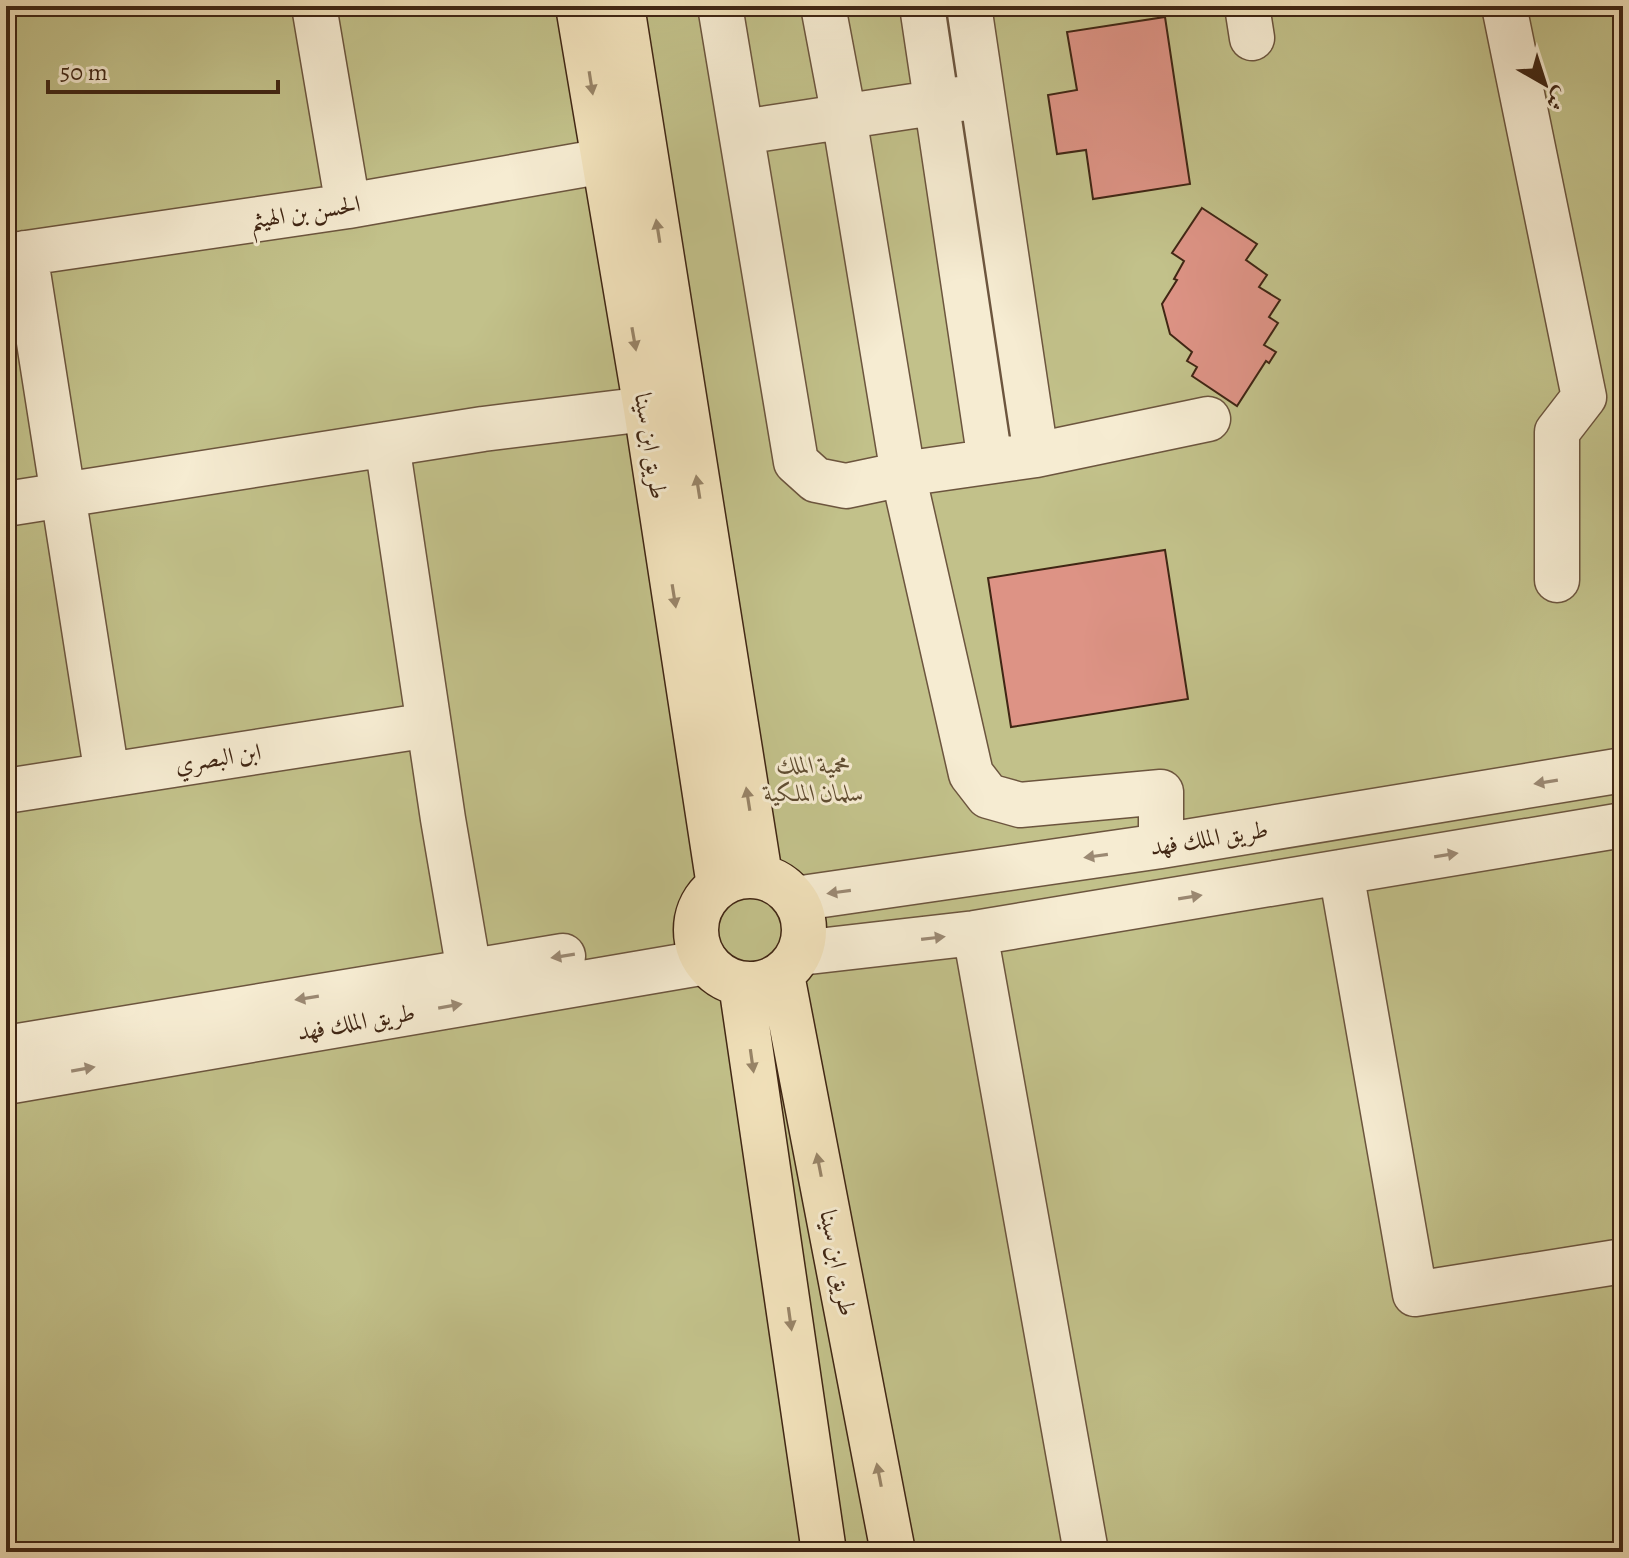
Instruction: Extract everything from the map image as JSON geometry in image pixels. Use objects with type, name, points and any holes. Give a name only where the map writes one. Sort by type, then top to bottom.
[{"type":"main road","name":"طريق ابن سينا","points":[[578,6],[646,409],[758,887]]},
{"type":"main road","name":"طريق ابن سينا","points":[[622,6],[758,887]]},
{"type":"main road","points":[[745,962],[805,925],[758,887],[701,908],[745,962],[824,1552]]},
{"type":"main road","name":"طريق ابن سينا","points":[[745,962],[893,1552]]},
{"type":"street","points":[[314,6],[348,206]]},
{"type":"street","points":[[720,6],[796,462],[816,480],[846,486],[903,474],[1036,455],[1208,419]]},
{"type":"street","points":[[823,6],[903,474],[971,774],[988,796],[1020,805],[1161,792],[1161,846]]},
{"type":"street","points":[[922,6],[990,461]]},
{"type":"street","points":[[969,6],[1036,455]]},
{"type":"street","points":[[1504,6],[1584,397],[1557,432],[1557,580]]},
{"type":"street","points":[[743,132],[982,96]]},
{"type":"street","name":"الحسن بن الهيثم","points":[[15,254],[348,206],[604,161]]},
{"type":"street","points":[[15,254],[64,494],[107,775]]},
{"type":"street","points":[[6,504],[387,444],[646,409]]},
{"type":"street","points":[[387,444],[469,971]]},
{"type":"street","name":"ابن البصري","points":[[6,791],[429,725]]},
{"type":"street","name":"طريق الملك فهد","points":[[758,887],[1161,846],[1623,770]]},
{"type":"street","name":"طريق الملك فهد","points":[[6,1082],[745,962],[975,933],[1623,825]]},
{"type":"street","points":[[1341,872],[1415,1294],[1623,1261]]},
{"type":"street","points":[[975,933],[1086,1552]]},
{"type":"street","name":"طريق الملك فهد","points":[[6,1048],[469,971],[745,962]]},
{"type":"green space","name":"محمية الملك سلمان الملكية","points":[[6,6],[1623,6],[1623,1552],[6,1552]]},
{"type":"building","points":[[1165,17],[1190,184],[1093,199],[1086,150],[1057,154],[1048,95],[1077,90],[1067,32]]},
{"type":"building","points":[[1202,208],[1257,244],[1246,260],[1267,275],[1259,287],[1280,300],[1269,317],[1278,323],[1264,345],[1276,352],[1269,363],[1266,361],[1237,406],[1192,376],[1197,367],[1187,361],[1192,352],[1170,334],[1162,304],[1177,280],[1174,279],[1184,261],[1172,253]]},
{"type":"building","points":[[1165,550],[1188,699],[1011,727],[988,578]]}]
